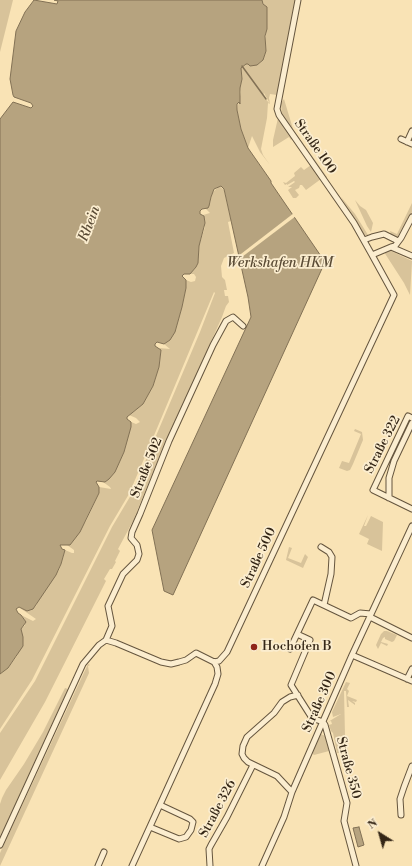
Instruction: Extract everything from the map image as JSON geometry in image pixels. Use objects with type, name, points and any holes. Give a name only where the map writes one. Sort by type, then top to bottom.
[{"type":"street","name":"Straße 100","points":[[298,0],[277,109],[293,135],[354,223],[372,255]]},
{"type":"street","points":[[401,139],[409,143],[412,131]]},
{"type":"street","points":[[372,255],[394,246],[405,232],[412,217]]},
{"type":"street","points":[[364,240],[384,234],[398,241]]},
{"type":"street","points":[[391,247],[412,256]]},
{"type":"street","name":"Straße 500","points":[[214,662],[219,661],[227,652],[394,295],[372,255]]},
{"type":"street","name":"Straße 502","points":[[106,640],[112,626],[108,606],[123,574],[137,560],[140,554],[137,545],[131,538],[132,532],[169,441],[213,345],[226,321],[233,317],[243,326]]},
{"type":"street","name":"Straße 322","points":[[412,418],[408,416],[373,490],[412,509]]},
{"type":"street","points":[[389,498],[389,478],[394,461],[412,424]]},
{"type":"street","name":"Straße 300","points":[[262,866],[284,817],[292,792],[370,615],[412,526]]},
{"type":"street","points":[[321,547],[332,556],[331,579],[324,605]]},
{"type":"street","points":[[290,649],[313,600],[351,618],[360,613],[370,615],[412,638]]},
{"type":"street","points":[[297,634],[310,640],[291,685],[312,718],[323,722]]},
{"type":"street","points":[[0,845],[83,664],[99,645],[106,640],[156,660],[171,664],[186,660],[196,653],[214,662],[217,666],[218,674],[215,684],[132,866]]},
{"type":"street","points":[[352,656],[409,680],[412,668]]},
{"type":"street","points":[[292,792],[277,776],[248,762],[242,754],[243,746],[247,737],[274,713],[282,702],[290,697],[298,695]]},
{"type":"street","name":"Straße 350","points":[[323,722],[347,803],[344,821],[356,866]]},
{"type":"street","name":"Straße 326","points":[[210,866],[209,849],[228,817],[253,765]]},
{"type":"street","points":[[401,814],[400,800],[412,766]]},
{"type":"street","points":[[150,827],[179,839],[186,837],[191,830],[193,822],[190,819],[160,805]]},
{"type":"street","points":[[98,866],[104,852]]},
{"type":"shaded area","points":[[0,0],[13,0],[0,52]]},
{"type":"shaded area","points":[[262,0],[295,0],[277,95],[270,94],[270,104],[268,103],[267,118],[261,149],[270,165],[260,152],[252,136],[248,148],[241,129],[237,110],[241,92],[241,68],[246,64],[257,65],[261,62],[265,55],[267,13]],"holes":[[[264,93],[270,104],[263,96]]]},
{"type":"shaded area","points":[[284,99],[293,129],[327,177],[326,178],[282,116],[281,103]]},
{"type":"shaded area","points":[[278,118],[293,138],[291,140],[289,137],[273,147],[273,140]]},
{"type":"shaded area","points":[[311,165],[321,179],[306,190],[302,185],[300,185],[299,188],[295,190],[299,195],[296,198],[293,198],[288,190],[292,187],[288,187],[295,182],[294,181],[285,185],[283,182],[286,183],[295,176],[294,173],[301,167],[304,170]]},
{"type":"shaded area","points":[[218,187],[221,187],[224,190],[231,221],[228,222],[234,253],[224,258],[221,266],[222,277],[225,280],[227,290],[224,290],[225,296],[228,296],[229,302],[171,429],[133,521],[118,549],[120,551],[115,561],[116,562],[104,579],[106,581],[45,702],[0,780],[0,733],[35,681],[112,527],[131,495],[200,332],[215,293],[214,292],[129,494],[110,526],[32,680],[0,729],[0,674],[8,668],[17,656],[21,629],[25,625],[25,620],[21,615],[33,621],[36,619],[20,608],[25,610],[36,606],[39,597],[59,570],[65,550],[74,553],[74,550],[67,545],[70,545],[86,521],[99,493],[99,487],[111,489],[103,482],[105,482],[115,472],[124,452],[131,422],[136,424],[140,422],[136,418],[129,415],[143,404],[153,386],[159,367],[161,350],[159,348],[170,349],[164,344],[170,340],[176,328],[186,288],[186,280],[191,282],[195,281],[196,277],[194,274],[190,274],[198,263],[199,246],[205,227],[203,215],[210,213],[206,209],[210,203],[212,193]]},
{"type":"shaded area","points":[[341,197],[355,214],[368,235],[362,235]]},
{"type":"shaded area","points":[[355,200],[366,210],[373,223],[371,232],[367,226]]},
{"type":"shaded area","points":[[412,203],[412,212],[402,234],[398,238],[391,235],[390,231],[397,234]]},
{"type":"shaded area","points":[[389,250],[412,261],[410,295],[384,252]]},
{"type":"shaded area","points":[[355,429],[362,432],[363,440],[350,470],[347,471],[339,468],[342,461],[349,463],[361,434],[354,431]]},
{"type":"shaded area","points":[[368,515],[364,526],[366,526],[371,516],[383,522],[382,551],[367,544],[369,539],[359,534]]},
{"type":"shaded area","points":[[289,547],[292,548],[288,558],[301,563],[305,554],[308,557],[303,568],[286,560]]},
{"type":"shaded area","points":[[384,631],[397,635],[392,642],[383,638],[381,642],[388,644],[387,646],[381,643],[378,649],[376,645]]},
{"type":"shaded area","points":[[88,664],[90,665],[88,666],[89,673],[0,866],[0,853]]},
{"type":"shaded area","points":[[346,682],[350,683],[347,689],[349,691],[347,696],[357,700],[356,702],[352,701],[355,705],[348,700],[349,707],[347,707],[346,691],[344,691],[345,736],[352,769],[347,753],[337,753],[333,733],[329,725],[332,724],[331,721],[328,722],[341,714],[333,717],[332,712]]},
{"type":"shaded area","points":[[65,688],[68,689],[0,838],[0,804],[2,798],[43,732]]},
{"type":"shaded area","points":[[321,734],[325,736],[329,751],[314,755],[312,753]]},
{"type":"water","points":[[34,0],[57,4],[58,1],[54,0],[262,0],[263,4],[267,7],[267,29],[265,36],[266,51],[263,60],[257,65],[250,66],[246,64],[241,68],[242,79],[240,88],[240,104],[239,102],[237,104],[237,110],[241,129],[248,148],[325,262],[173,595],[164,591],[152,530],[251,317],[224,189],[221,186],[214,189],[208,208],[200,211],[200,214],[204,216],[205,223],[199,246],[198,263],[190,274],[184,274],[182,276],[186,280],[186,288],[175,332],[170,340],[164,344],[157,342],[155,344],[155,346],[161,350],[159,367],[153,386],[143,404],[127,417],[127,419],[131,422],[131,427],[124,452],[115,472],[109,479],[105,482],[96,482],[99,487],[99,493],[80,532],[70,545],[60,545],[62,549],[65,550],[61,564],[56,575],[33,609],[27,611],[19,607],[16,609],[26,622],[21,629],[23,646],[8,668],[0,674],[0,119],[13,102],[31,108],[33,106],[31,103],[14,97],[10,79],[16,31],[25,12]]},
{"type":"water","points":[[359,827],[364,845],[358,847],[353,828]]},
{"type":"pier","points":[[294,213],[296,216],[238,260],[237,257]]},
{"type":"waterway","points":[[242,66],[266,99]]},
{"type":"place","name":"Hochofen B","points":[[254,647]]},
{"type":"water label","name":"Rhein","points":[[90,224]]},
{"type":"water label","name":"Werkshafen HKM","points":[[280,264]]}]
